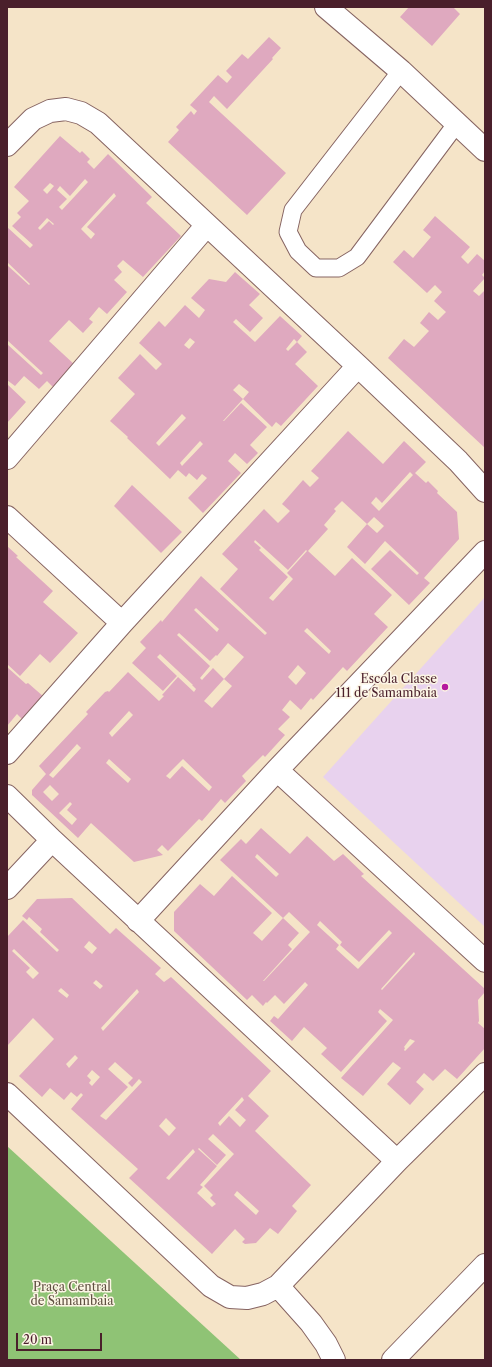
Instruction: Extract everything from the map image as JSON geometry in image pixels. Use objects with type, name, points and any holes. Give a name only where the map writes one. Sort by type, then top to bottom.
[{"type":"street","points":[[326,7],[401,71],[485,150]]},
{"type":"street","points":[[7,145],[33,119],[50,112],[66,109],[81,113],[98,122],[458,461],[485,491]]},
{"type":"street","points":[[7,458],[207,225]]},
{"type":"street","points":[[7,754],[122,623],[358,366]]},
{"type":"street","points":[[7,517],[122,623]]},
{"type":"street","points":[[138,921],[277,770],[485,552]]},
{"type":"street","points":[[277,770],[485,962]]},
{"type":"street","points":[[7,796],[138,921],[397,1161]]},
{"type":"street","points":[[7,888],[52,840]]},
{"type":"street","points":[[7,1094],[211,1286],[230,1297],[247,1298],[264,1294],[278,1286],[397,1161],[485,1074]]},
{"type":"street","points":[[392,1360],[485,1265]]},
{"type":"street","points":[[278,1286],[311,1323],[326,1344],[334,1360]]},
{"type":"lane","points":[[401,71],[293,210],[288,232],[298,251],[316,268],[339,268],[357,257],[457,123]]},
{"type":"shaded area","name":"Escola Classe 111 de Samambaia","points":[[485,597],[485,927],[323,777]]},
{"type":"green space","name":"Praça Central de Samambaia","points":[[7,1146],[241,1360],[7,1360]]},
{"type":"building","points":[[409,7],[453,7],[460,14],[432,46],[400,17]]},
{"type":"building","points":[[269,37],[281,48],[272,58],[273,59],[227,109],[214,96],[209,102],[286,173],[247,215],[168,142],[179,130],[176,127],[191,111],[194,115],[197,111],[190,105],[218,75],[227,83],[232,77],[226,71],[242,54],[248,59]]},
{"type":"building","points":[[60,136],[80,153],[82,151],[90,159],[87,162],[94,169],[108,154],[152,197],[146,203],[181,236],[143,277],[123,260],[117,266],[122,272],[114,280],[127,292],[107,314],[99,307],[89,319],[93,322],[83,333],[69,320],[49,341],[75,365],[54,388],[47,381],[39,389],[24,376],[15,386],[7,380],[7,344],[41,375],[43,373],[7,340],[7,265],[29,285],[30,284],[7,262],[7,227],[30,248],[33,245],[12,226],[21,217],[17,213],[29,201],[14,187]],"holes":[[[85,179],[88,182],[62,210],[59,207],[67,199],[57,190],[60,186],[70,196]],[[50,183],[54,186],[47,194],[43,190]],[[114,193],[116,196],[87,227],[95,234],[91,239],[81,229]],[[47,218],[54,224],[53,225],[49,221],[40,230],[38,228]]]},
{"type":"building","points":[[435,216],[470,247],[461,257],[468,264],[477,254],[485,261],[485,271],[482,275],[485,278],[473,291],[479,296],[485,290],[485,448],[388,358],[404,339],[414,347],[429,331],[420,323],[429,312],[438,320],[446,312],[434,301],[442,292],[435,285],[427,293],[393,262],[404,250],[413,258],[431,237],[423,230]]},
{"type":"building","points":[[235,272],[260,294],[249,305],[263,318],[250,332],[236,319],[233,322],[255,342],[280,316],[302,336],[297,342],[307,352],[295,364],[318,386],[281,426],[276,422],[272,427],[243,399],[223,421],[241,403],[267,427],[250,445],[258,453],[247,464],[235,453],[228,461],[241,473],[203,513],[188,498],[207,478],[202,474],[197,480],[189,473],[186,477],[178,470],[170,479],[110,421],[135,394],[118,378],[140,354],[156,370],[162,364],[139,343],[159,321],[165,327],[185,305],[199,318],[205,310],[191,298],[209,279],[226,282]],"holes":[[[190,338],[195,342],[189,349],[184,345]],[[294,339],[297,342],[288,351],[286,349]],[[239,384],[249,392],[243,399],[233,390]],[[182,414],[186,418],[159,446],[156,443]],[[200,441],[203,444],[182,466],[180,463]]]},
{"type":"building","points":[[7,384],[26,402],[7,423]]},
{"type":"building","points":[[348,431],[383,464],[404,441],[426,462],[415,473],[426,483],[428,481],[438,491],[437,493],[457,512],[459,539],[424,578],[430,583],[409,605],[371,569],[390,550],[417,575],[419,573],[385,541],[365,564],[347,547],[367,524],[342,501],[334,509],[336,511],[324,525],[328,529],[308,551],[335,576],[352,558],[392,595],[374,614],[388,627],[347,671],[343,667],[313,700],[311,698],[301,710],[290,700],[282,710],[290,717],[278,729],[285,735],[265,757],[263,755],[242,776],[246,781],[225,803],[221,799],[202,821],[199,819],[168,851],[162,845],[157,850],[163,855],[134,862],[91,823],[78,838],[32,795],[32,790],[46,774],[39,766],[88,714],[86,712],[105,692],[109,692],[128,672],[159,701],[164,696],[162,695],[178,677],[194,692],[196,689],[193,685],[160,654],[157,657],[177,676],[163,691],[132,663],[146,648],[140,642],[161,620],[162,622],[201,576],[265,635],[267,633],[220,589],[238,569],[222,554],[264,509],[278,523],[290,511],[282,504],[303,480],[310,487],[319,478],[311,471]],"holes":[[[410,472],[413,475],[379,511],[371,503],[376,497],[382,503]],[[374,517],[384,526],[377,533],[367,524]],[[255,540],[288,570],[306,550],[307,551],[287,573],[293,579],[273,601],[269,598],[288,577],[259,550],[261,548],[254,542]],[[196,608],[219,629],[217,632],[194,610]],[[307,628],[331,651],[329,654],[304,631]],[[179,633],[210,661],[216,655],[217,656],[228,643],[244,657],[224,679],[213,668],[202,680],[200,678],[210,666],[177,635]],[[298,665],[306,673],[296,685],[288,677]],[[224,679],[232,686],[212,708],[204,701]],[[129,711],[133,715],[112,737],[109,733]],[[77,744],[81,748],[53,778],[49,775]],[[109,759],[131,779],[128,783],[106,763]],[[183,759],[212,787],[209,791],[182,766],[170,779],[166,776]],[[50,785],[59,794],[52,801],[43,792]],[[70,802],[72,804],[67,810],[77,819],[72,825],[59,813]]]},
{"type":"building","points":[[132,485],[182,532],[161,553],[114,506]]},
{"type":"building","points":[[7,546],[18,556],[16,557],[53,591],[43,602],[78,633],[50,663],[40,654],[20,676],[7,664]]},
{"type":"building","points":[[7,667],[26,684],[28,683],[44,697],[23,720],[17,714],[7,726]]},
{"type":"building","points":[[261,828],[290,854],[307,836],[334,861],[343,854],[364,874],[361,876],[485,989],[485,992],[478,1000],[478,1023],[485,1029],[485,1048],[457,1079],[445,1069],[433,1081],[424,1073],[416,1082],[424,1089],[410,1105],[387,1084],[401,1068],[393,1062],[363,1096],[341,1078],[393,1020],[380,1009],[378,1012],[387,1021],[341,1072],[321,1054],[327,1048],[304,1027],[292,1041],[270,1021],[274,1016],[278,1019],[308,985],[305,982],[284,1004],[275,995],[263,1006],[252,995],[247,1000],[174,931],[174,912],[200,884],[214,896],[232,876],[272,913],[253,933],[262,941],[283,918],[220,860],[241,839],[246,844]],"holes":[[[257,854],[279,874],[276,877],[255,857]],[[289,912],[310,932],[263,981],[292,949],[288,945],[299,933],[283,918]],[[320,921],[342,942],[340,945],[359,962],[389,930],[392,933],[358,969],[336,949],[339,945],[317,925]],[[414,952],[415,954],[382,990],[381,989]],[[410,1039],[415,1041],[405,1051],[404,1047]]]},
{"type":"building","points":[[72,898],[110,934],[116,928],[161,968],[155,974],[164,982],[171,977],[271,1071],[248,1096],[269,1116],[255,1131],[311,1185],[292,1206],[297,1211],[278,1234],[270,1228],[256,1243],[245,1244],[242,1242],[245,1239],[235,1229],[212,1254],[129,1178],[138,1169],[71,1109],[83,1095],[81,1093],[77,1097],[71,1092],[64,1100],[50,1088],[42,1097],[19,1076],[54,1039],[33,1018],[7,1046],[7,937],[23,920],[57,952],[59,950],[40,932],[42,929],[29,917],[27,920],[22,916],[37,899]],"holes":[[[89,941],[97,948],[92,954],[84,947]],[[14,949],[39,973],[33,979],[26,972],[30,968],[12,951]],[[96,980],[103,986],[100,989],[93,983]],[[61,988],[69,995],[67,998],[58,991]],[[137,989],[139,992],[103,1031],[101,1028]],[[75,1055],[78,1058],[69,1068],[66,1064]],[[115,1062],[133,1078],[128,1083],[132,1087],[139,1079],[142,1082],[106,1120],[100,1116],[128,1087],[108,1069]],[[92,1070],[100,1077],[92,1086],[89,1083],[91,1080],[87,1076]],[[242,1097],[244,1100],[235,1110],[246,1120],[240,1127],[229,1116],[220,1126],[218,1123]],[[166,1118],[176,1128],[169,1136],[159,1126]],[[213,1134],[234,1154],[204,1186],[213,1195],[210,1198],[216,1204],[212,1207],[197,1193],[203,1187],[200,1185],[217,1166],[198,1149],[199,1148],[217,1165],[226,1155],[208,1139]],[[193,1149],[195,1152],[169,1180],[166,1178]],[[237,1191],[259,1211],[256,1215],[234,1195]]]},
{"type":"place","name":"Escola Classe 111 de Samambaia","points":[[445,687]]}]
